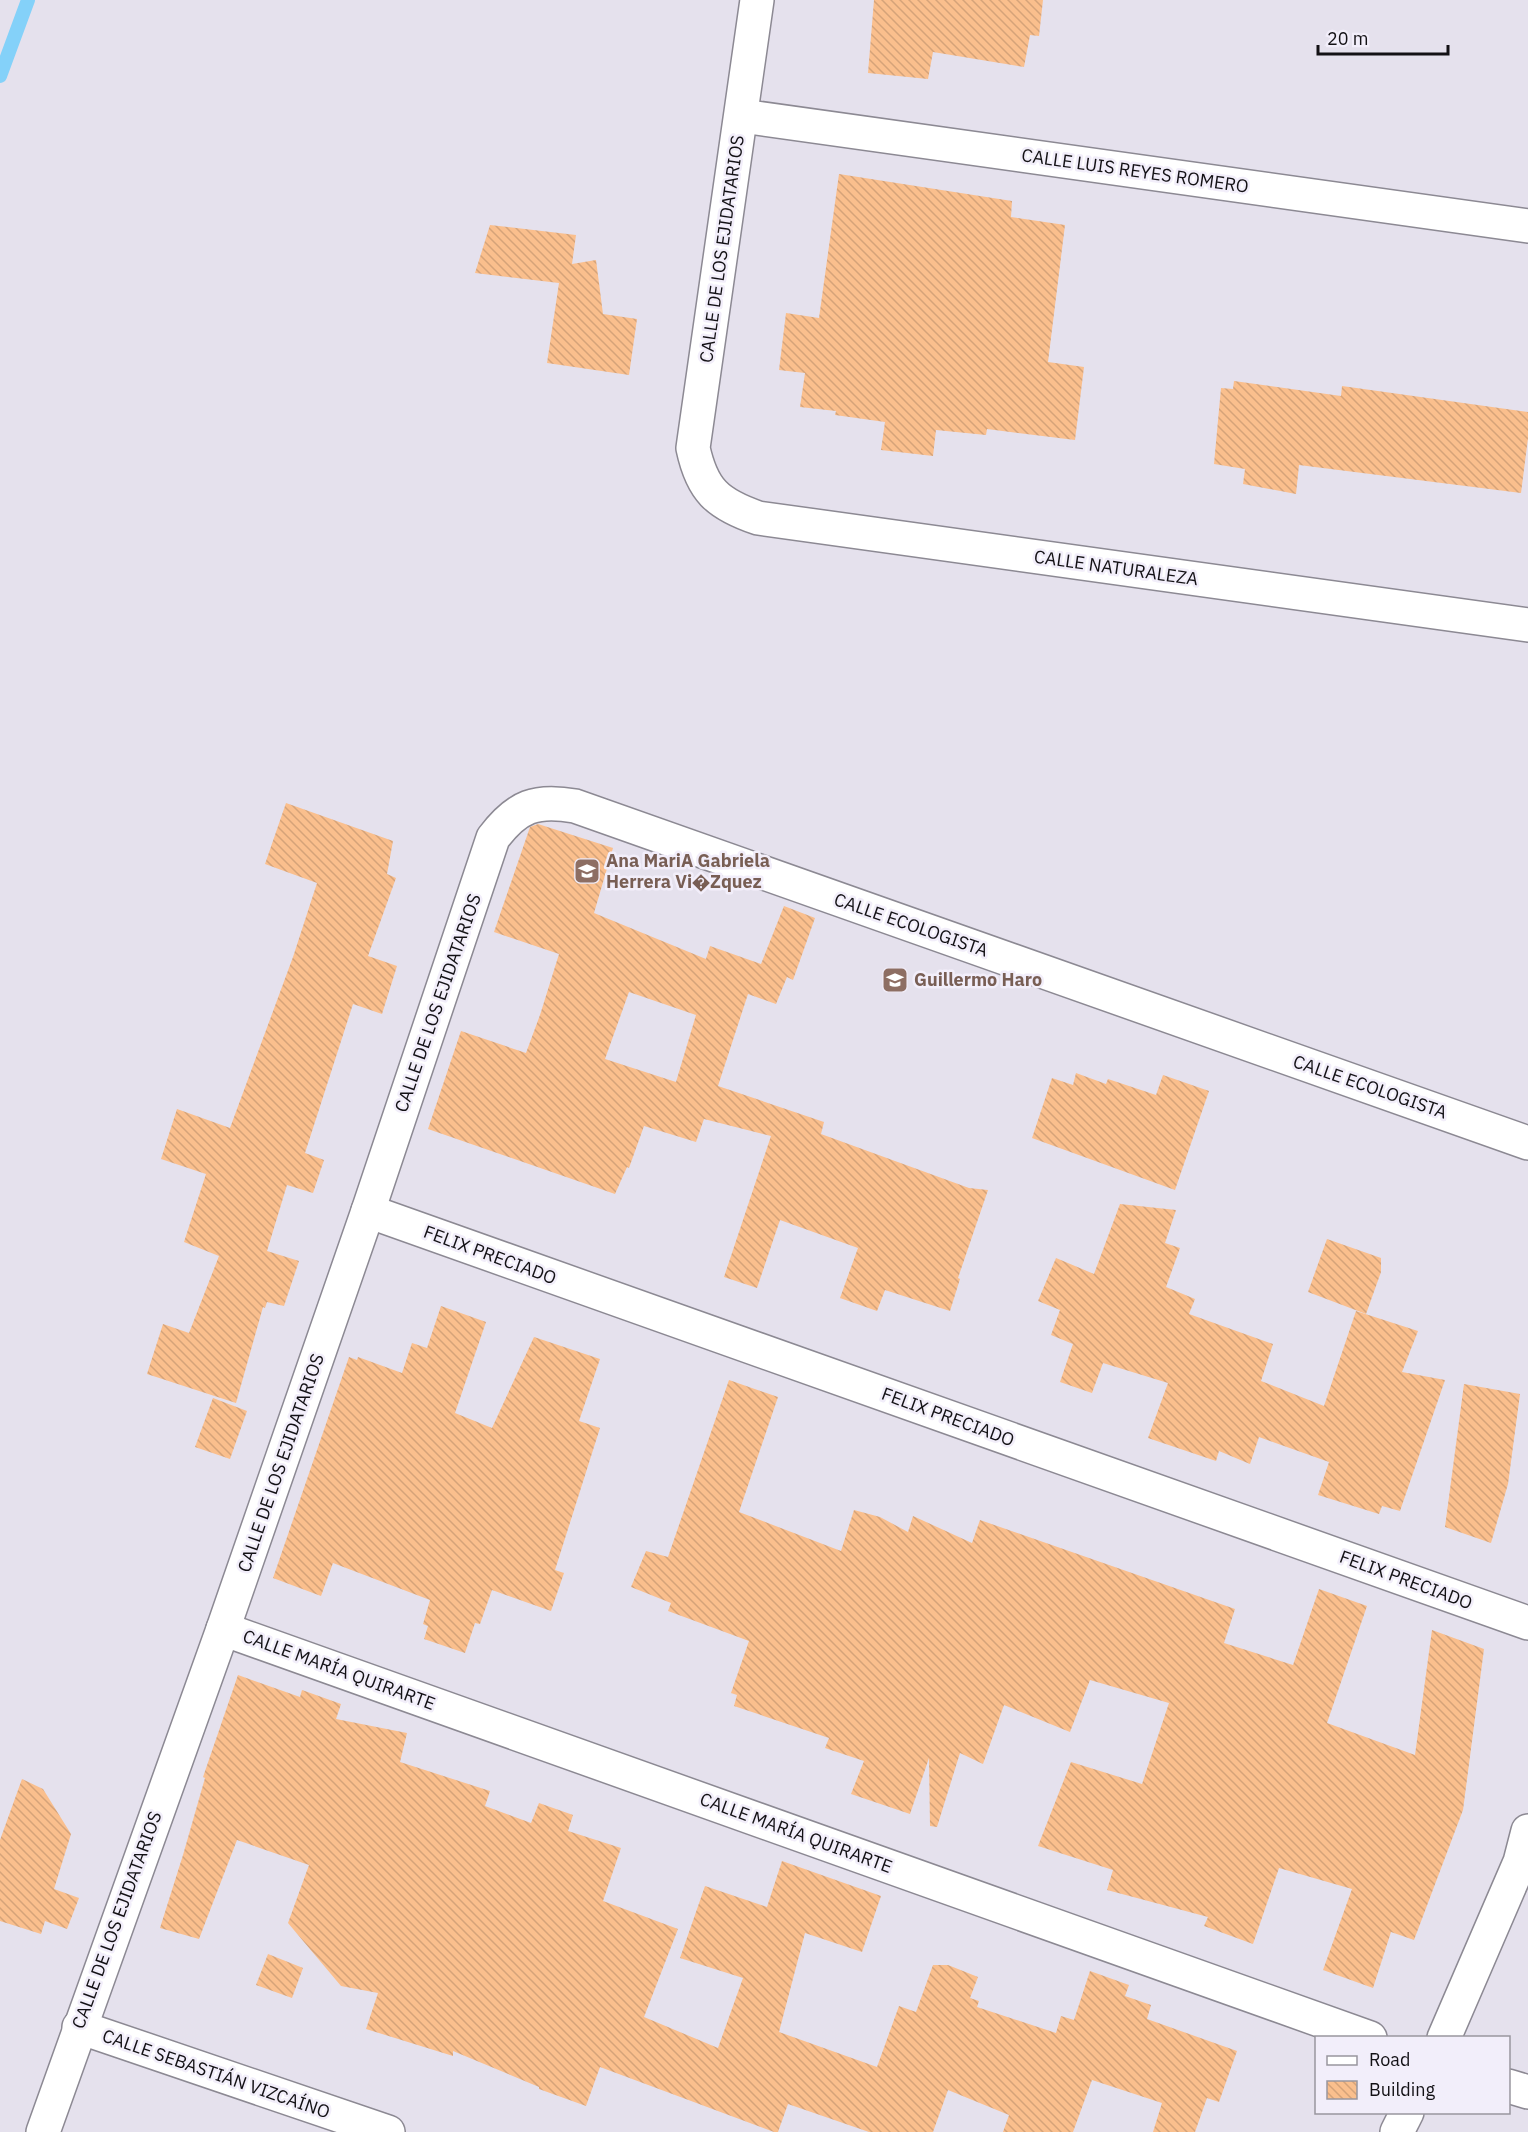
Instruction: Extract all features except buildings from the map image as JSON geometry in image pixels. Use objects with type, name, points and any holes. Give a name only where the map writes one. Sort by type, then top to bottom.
[{"type":"street","name":"CALLE DE LOS EJIDATARIOS","points":[[711,493],[698,474],[693,448],[757,0]]},
{"type":"street","name":"CALLE LUIS REYES ROMERO","points":[[742,116],[1528,225]]},
{"type":"street","name":"CALLE NATURALEZA","points":[[711,493],[734,510],[758,518],[1528,625]]},
{"type":"street","name":"CALLE ECOLOGISTA","points":[[531,806],[554,802],[575,806],[1528,1143]]},
{"type":"street","name":"CALLE DE LOS EJIDATARIOS","points":[[43,2132],[223,1629],[368,1211],[493,838],[510,816],[531,806]]},
{"type":"street","name":"FELIX PRECIADO","points":[[368,1211],[1528,1623]]},
{"type":"street","name":"CALLE MARÍA QUIRARTE","points":[[223,1629],[1367,2036]]},
{"type":"street","points":[[1444,2036],[1520,1862],[1528,1832]]},
{"type":"street","name":"CALLE SEBASTIÁN VIZCAÍNO","points":[[79,2027],[388,2132]]},
{"type":"street","points":[[1510,2085],[1528,2092]]},
{"type":"street","points":[[1397,2132],[1406,2114]]},
{"type":"waterway","points":[[0,76],[28,0]]},
{"type":"place","name":"Ana MariA Gabriela Herrera Vi�Zquez","points":[[587,871]]},
{"type":"place","name":"Guillermo Haro","points":[[895,980]]}]
